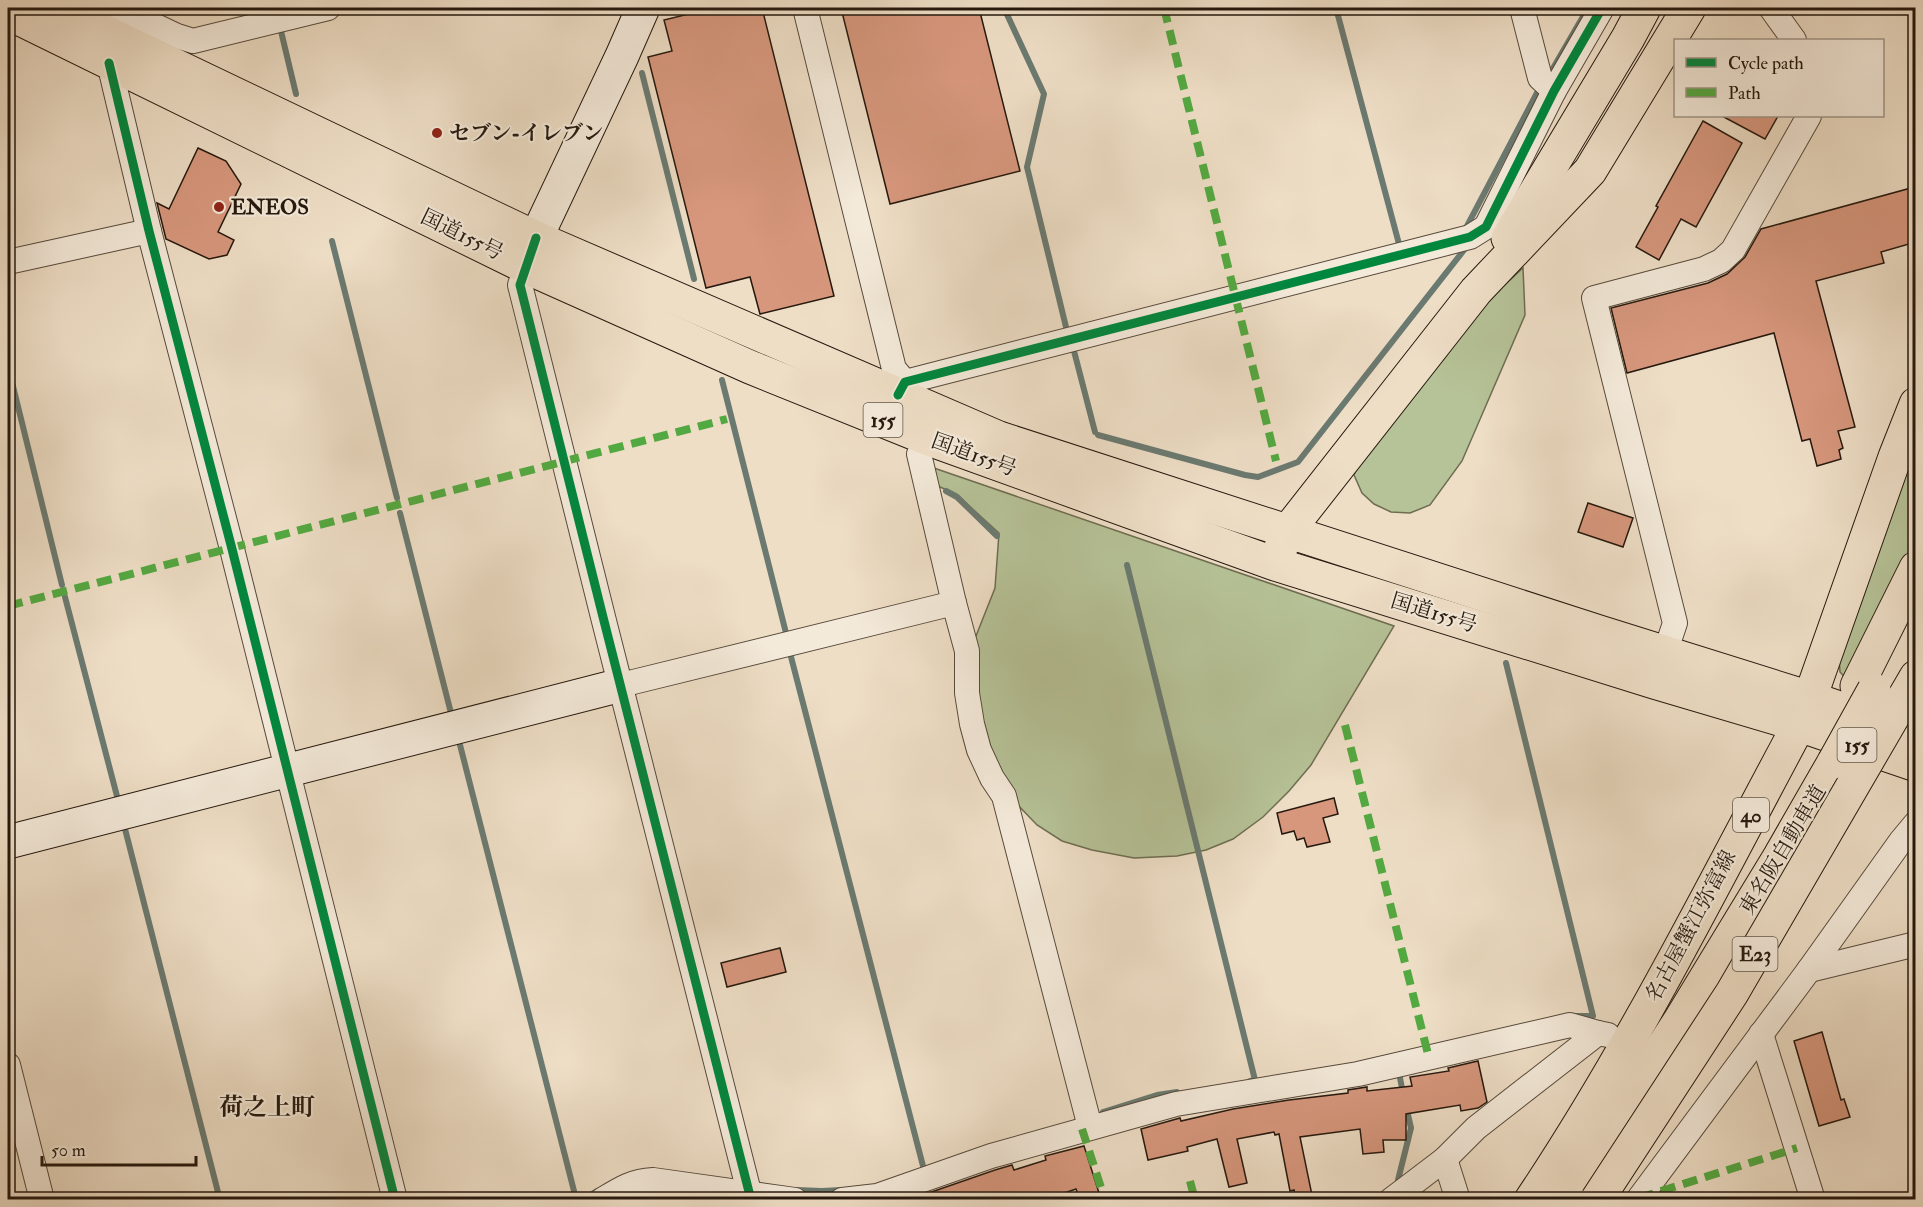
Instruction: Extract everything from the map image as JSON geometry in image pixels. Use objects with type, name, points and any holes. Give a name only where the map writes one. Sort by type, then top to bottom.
[{"type":"main road","name":"国道155号","points":[[55,8],[102,14],[531,252],[750,367],[926,438],[1275,564],[1643,679],[1916,734]]},
{"type":"main road","points":[[1476,291],[1644,8]]},
{"type":"main road","points":[[1628,38],[1650,8]]},
{"type":"main road","points":[[1275,564],[1287,532],[1476,291],[1590,171],[1689,8]]},
{"type":"main road","points":[[1661,52],[1697,8]]},
{"type":"main road","name":"国道155号","points":[[8,13],[109,63],[531,252],[902,388],[999,438],[1665,653],[1804,711],[1916,765]]},
{"type":"main road","name":"名古屋蟹江弥富線","points":[[1531,1200],[1631,1039],[1804,711],[1916,404]]},
{"type":"main road","points":[[1893,694],[1916,568]]},
{"type":"main road","name":"東名阪自動車道","points":[[1597,1200],[1732,993],[1893,694],[1916,616]]},
{"type":"main road","name":"東名阪自動車道","points":[[1563,1200],[1678,1022],[1780,856],[1834,762],[1893,694]]},
{"type":"street","points":[[102,14],[193,41],[328,8]]},
{"type":"street","points":[[643,8],[531,252],[520,285],[749,1192]]},
{"type":"street","points":[[805,8],[894,369],[902,388],[1470,237],[1486,227],[1554,91],[1602,8]]},
{"type":"street","points":[[1522,8],[1540,78],[1554,91]]},
{"type":"street","points":[[1771,8],[1793,39]]},
{"type":"street","points":[[109,63],[149,231],[288,771],[395,1200]]},
{"type":"street","points":[[1665,653],[1675,623],[1594,298],[1704,269],[1721,261],[1733,250],[1808,117]]},
{"type":"street","points":[[8,262],[149,231]]},
{"type":"street","points":[[926,438],[919,454],[967,651],[967,693],[972,724],[979,750],[992,778],[1004,796],[1090,1127]]},
{"type":"street","points":[[8,842],[621,685],[954,603]]},
{"type":"street","points":[[1638,1200],[1809,970],[1900,841],[1916,823]]},
{"type":"street","points":[[1809,970],[1916,944]]},
{"type":"street","points":[[842,1200],[877,1196],[991,1156],[1176,1104],[1358,1074],[1570,1025],[1631,1039]]},
{"type":"street","points":[[1391,1200],[1445,1159],[1476,1128],[1598,1033]]},
{"type":"street","points":[[1761,1034],[1813,1200]]},
{"type":"street","points":[[8,1065],[42,1200]]},
{"type":"street","points":[[1445,1159],[1458,1200]]},
{"type":"street","points":[[602,1200],[626,1186],[639,1181],[653,1180],[795,1200]]},
{"type":"green space","points":[[1523,268],[1525,315],[1462,461],[1430,505],[1410,513],[1391,512],[1374,504],[1362,493],[1354,475],[1359,460],[1488,300]]},
{"type":"green space","points":[[1915,442],[1915,542],[1849,682],[1840,672],[1839,657]]},
{"type":"green space","points":[[931,467],[1394,626],[1311,765],[1263,817],[1233,839],[1206,850],[1177,856],[1134,858],[1092,850],[1062,841],[1037,825],[1011,798],[981,738],[972,646],[995,588],[999,533],[956,494],[933,484]]},
{"type":"building","points":[[713,8],[762,8],[834,296],[760,314],[750,277],[706,288],[648,57],[672,51],[664,20]]},
{"type":"building","points":[[841,8],[979,8],[1020,171],[890,204]]},
{"type":"building","points":[[1724,117],[1777,117],[1765,139]]},
{"type":"building","points":[[1703,121],[1742,143],[1696,227],[1681,219],[1659,260],[1636,247]]},
{"type":"building","points":[[198,148],[226,161],[241,184],[218,232],[234,240],[227,255],[209,259],[166,239],[157,203],[169,209]]},
{"type":"building","points":[[1911,188],[1916,207],[1916,242],[1881,252],[1884,263],[1816,281],[1855,427],[1838,431],[1843,448],[1839,450],[1841,459],[1817,466],[1810,439],[1802,441],[1774,333],[1627,373],[1611,308],[1708,283],[1727,274],[1745,257],[1761,229]]},
{"type":"building","points":[[1588,503],[1633,518],[1623,547],[1578,532]]},
{"type":"building","points":[[1334,798],[1338,814],[1323,818],[1330,842],[1307,847],[1304,838],[1297,840],[1294,831],[1282,834],[1277,813]]},
{"type":"building","points":[[780,948],[786,972],[727,987],[721,963]]},
{"type":"building","points":[[1822,1032],[1841,1100],[1844,1099],[1850,1117],[1819,1126],[1794,1041]]},
{"type":"building","points":[[1478,1061],[1487,1102],[1478,1108],[1461,1111],[1460,1105],[1406,1114],[1406,1140],[1383,1140],[1384,1152],[1363,1154],[1360,1129],[1300,1137],[1313,1200],[1296,1200],[1294,1190],[1290,1191],[1279,1134],[1275,1135],[1274,1132],[1237,1139],[1247,1183],[1229,1187],[1217,1139],[1187,1147],[1188,1151],[1148,1160],[1141,1129],[1180,1118],[1181,1121],[1233,1109],[1348,1093],[1348,1090],[1367,1087],[1367,1091],[1412,1086],[1410,1077],[1449,1071],[1448,1068]]},
{"type":"building","points":[[1084,1146],[1100,1196],[1088,1200],[1080,1200],[1076,1189],[1044,1200],[918,1200],[917,1197],[995,1170],[1012,1165],[1014,1170],[1046,1160],[1045,1156]]},
{"type":"waterway","points":[[247,8],[250,21]]},
{"type":"waterway","points":[[1004,8],[1044,94],[1027,167],[1066,327]]},
{"type":"waterway","points":[[1336,8],[1399,244]]},
{"type":"waterway","points":[[1552,70],[1588,8]]},
{"type":"waterway","points":[[278,27],[280,27],[296,94]]},
{"type":"waterway","points":[[642,73],[694,279]]},
{"type":"waterway","points":[[1466,228],[1538,91]]},
{"type":"waterway","points":[[332,241],[397,498]]},
{"type":"waterway","points":[[1098,435],[1258,477],[1298,462],[1464,250]]},
{"type":"waterway","points":[[1074,351],[1095,432]]},
{"type":"waterway","points":[[8,366],[62,585]]},
{"type":"waterway","points":[[722,380],[786,633]]},
{"type":"waterway","points":[[946,491],[957,497],[997,536]]},
{"type":"waterway","points":[[400,513],[451,713]]},
{"type":"waterway","points":[[1127,565],[1255,1080],[1250,1081]]},
{"type":"waterway","points":[[65,597],[118,800]]},
{"type":"waterway","points":[[790,653],[923,1166]]},
{"type":"waterway","points":[[1506,663],[1593,1016],[1576,1016]]},
{"type":"waterway","points":[[459,741],[574,1191]]},
{"type":"waterway","points":[[124,825],[220,1200]]},
{"type":"waterway","points":[[1399,1073],[1403,1093]]},
{"type":"waterway","points":[[1103,1112],[1157,1095],[1177,1092]]},
{"type":"waterway","points":[[1398,1180],[1411,1128],[1406,1106]]},
{"type":"waterway","points":[[796,1190],[842,1190]]},
{"type":"waterway","points":[[582,1200],[597,1191]]},
{"type":"marked path","points":[[1164,8],[1276,461]]},
{"type":"marked path","points":[[8,606],[727,419]]},
{"type":"marked path","points":[[1345,725],[1429,1058]]},
{"type":"marked path","points":[[1082,1129],[1105,1200]]},
{"type":"marked path","points":[[1639,1198],[1797,1148]]},
{"type":"marked path","points":[[1190,1181],[1195,1200]]},
{"type":"cycle path","points":[[898,395],[905,382],[1470,237],[1486,227],[1554,91],[1602,8]]},
{"type":"cycle path","points":[[109,63],[149,231],[232,549],[395,1200]]},
{"type":"cycle path","points":[[536,238],[520,285],[749,1192]]},
{"type":"place","name":"セブン-イレブン","points":[[437,133]]},
{"type":"place","name":"ENEOS","points":[[219,207]]},
{"type":"district","name":"荷之上町","points":[[267,1107]]}]
